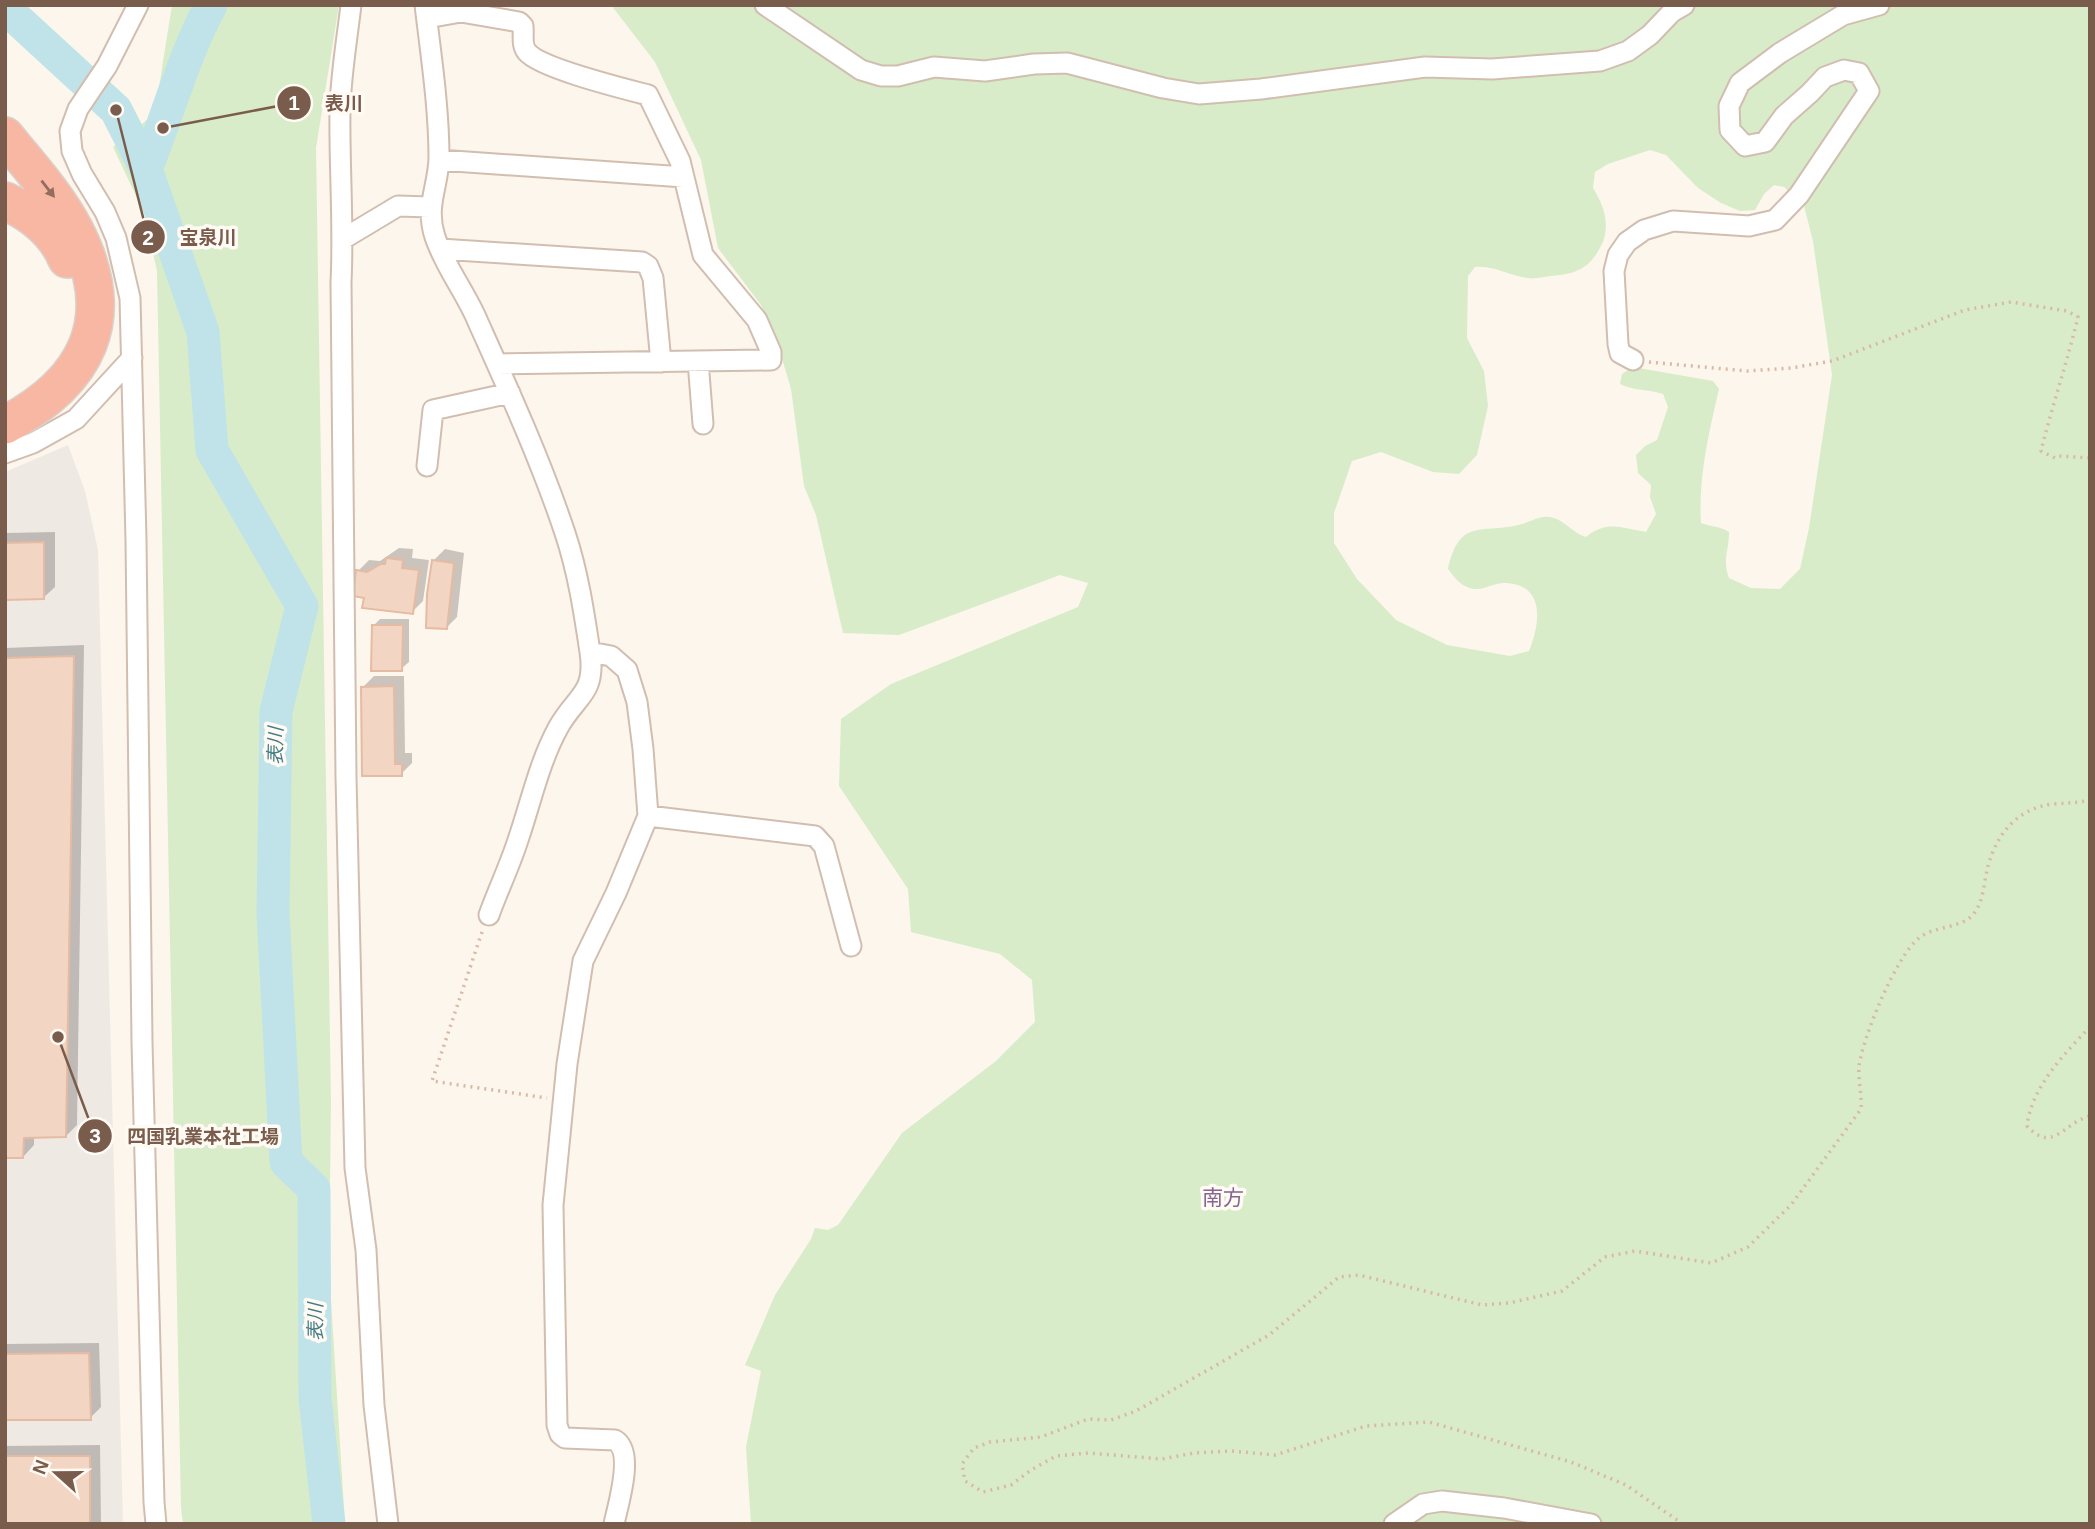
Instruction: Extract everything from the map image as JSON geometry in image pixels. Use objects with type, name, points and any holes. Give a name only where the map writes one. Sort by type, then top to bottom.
[{"type":"highway","points":[[5,136],[55,198],[75,230],[92,279],[94,305],[92,335],[80,364],[61,388],[5,425]]},
{"type":"highway","points":[[5,201],[39,221],[54,237],[74,278],[75,300],[73,328],[61,356],[42,379],[5,406]]},
{"type":"street","points":[[138,5],[107,66],[78,109],[70,131],[72,151],[116,238],[130,298],[142,1042],[156,1524]]},
{"type":"street","points":[[351,5],[340,104],[340,173],[343,239],[343,606],[355,1168],[366,1250],[374,1405],[388,1524]]},
{"type":"street","points":[[765,5],[861,71],[881,76],[898,76],[934,67],[985,71],[1034,64],[1066,63],[1163,88],[1199,94],[1261,89],[1425,67],[1492,69],[1600,61],[1628,51],[1650,36],[1672,12],[1684,5]]},
{"type":"street","points":[[1633,360],[1620,353],[1618,344],[1614,271],[1618,255],[1627,242],[1644,230],[1673,221],[1749,226],[1775,220],[1799,195],[1868,91],[1859,73],[1844,70],[1825,77],[1784,116],[1765,142],[1745,146],[1730,130],[1729,106],[1740,83],[1780,53],[1843,15],[1879,5]]},
{"type":"street","points":[[489,915],[518,840],[545,756],[568,712],[589,685],[592,668],[582,594],[566,534],[532,445],[477,318],[435,237],[430,207],[439,160],[426,11],[461,12],[519,22],[523,26],[523,45],[530,56],[587,78],[648,95],[680,161],[703,256],[757,320],[771,352],[771,360],[497,364]]},
{"type":"street","points":[[439,160],[684,177]]},
{"type":"street","points":[[343,239],[398,206],[430,207]]},
{"type":"street","points":[[440,249],[642,262],[648,266],[653,278],[661,362]]},
{"type":"street","points":[[5,453],[33,443],[76,419],[132,358]]},
{"type":"street","points":[[698,361],[703,424]]},
{"type":"street","points":[[427,466],[433,410],[510,393]]},
{"type":"street","points":[[590,652],[611,656],[627,670],[637,702],[648,816],[616,893],[583,961],[563,1100],[554,1205],[557,1425],[565,1438],[608,1439],[620,1443],[625,1465],[614,1524]]},
{"type":"street","points":[[648,816],[815,836],[824,846],[851,946]]},
{"type":"street","points":[[1394,1524],[1423,1504],[1442,1501],[1504,1508],[1591,1524]]},
{"type":"path","points":[[1633,360],[1747,371],[1791,368],[1832,361],[1965,310],[2011,303],[2067,312],[2078,317],[2041,451],[2055,458],[2090,458]]},
{"type":"path","points":[[1683,1524],[1626,1485],[1571,1462],[1429,1422],[1366,1426],[1275,1455],[1230,1451],[1194,1453],[1162,1460],[1087,1453],[1056,1456],[1011,1485],[983,1492],[965,1481],[962,1464],[974,1448],[990,1442],[1041,1437],[1088,1419],[1111,1420],[1136,1411],[1269,1335],[1339,1278],[1359,1275],[1482,1305],[1509,1303],[1562,1291],[1605,1257],[1634,1251],[1711,1263],[1748,1247],[1791,1205],[1861,1109],[1859,1070],[1862,1049],[1890,977],[1904,954],[1918,938],[1932,930],[1954,926],[1974,914],[1999,836],[2014,821],[2032,810],[2052,804],[2073,804],[2090,800]]},
{"type":"path","points":[[489,915],[432,1081],[563,1100]]},
{"type":"path","points":[[2090,1027],[2045,1080],[2028,1111],[2027,1126],[2046,1139],[2058,1136],[2066,1126],[2090,1116]]},
{"type":"shaded area","points":[[68,445],[85,491],[98,550],[123,1524],[5,1524],[5,472]]},
{"type":"green space","points":[[172,5],[339,5],[316,148],[331,1102],[329,1268],[345,1524],[183,1524],[181,1508],[157,271],[144,213],[113,147],[148,119],[156,106]]},
{"type":"green space","points":[[611,5],[2090,5],[2090,1524],[751,1524],[746,1447],[761,1371],[745,1365],[775,1295],[811,1239],[815,1228],[828,1230],[838,1225],[902,1133],[996,1061],[1035,1022],[1032,980],[1000,954],[911,932],[908,889],[839,786],[841,719],[891,684],[1078,607],[1088,583],[1060,575],[899,635],[843,633],[816,515],[804,486],[791,389],[776,338],[761,305],[718,248],[701,160],[655,62]],"holes":[[[1650,150],[1666,155],[1698,188],[1721,203],[1740,211],[1755,210],[1764,194],[1774,185],[1784,187],[1804,206],[1813,241],[1832,375],[1809,528],[1800,569],[1780,589],[1751,588],[1729,578],[1726,560],[1729,532],[1701,523],[1703,472],[1719,389],[1713,381],[1633,367],[1622,374],[1620,384],[1663,394],[1668,407],[1657,440],[1636,455],[1638,473],[1651,485],[1650,497],[1656,514],[1646,532],[1608,527],[1586,537],[1554,518],[1545,517],[1508,527],[1474,531],[1459,541],[1448,569],[1462,584],[1474,589],[1502,583],[1519,585],[1534,598],[1537,608],[1536,629],[1529,651],[1510,656],[1447,645],[1396,620],[1357,579],[1334,543],[1334,513],[1352,461],[1381,452],[1433,472],[1459,474],[1477,455],[1488,406],[1484,371],[1467,338],[1468,276],[1475,267],[1531,278],[1567,274],[1581,269],[1592,259],[1605,237],[1603,207],[1593,188],[1595,172],[1608,164]]]},
{"type":"building","points":[[44,542],[44,599],[5,600],[5,543]]},
{"type":"building","points":[[386,558],[403,560],[402,568],[419,570],[413,614],[362,608],[364,598],[353,596],[356,570],[367,572],[385,564]]},
{"type":"building","points":[[432,560],[454,563],[447,629],[426,628]]},
{"type":"building","points":[[372,625],[403,625],[402,671],[371,671]]},
{"type":"building","points":[[74,656],[66,1137],[24,1138],[23,1158],[5,1158],[5,658]]},
{"type":"building","points":[[394,686],[395,764],[402,764],[402,776],[362,776],[361,687]]},
{"type":"building","points":[[89,1353],[91,1420],[5,1420],[5,1354]]},
{"type":"building","points":[[5,1456],[90,1456],[90,1524],[5,1524]]},
{"type":"waterway","name":"表川","points":[[146,169],[184,66],[211,5]]},
{"type":"waterway","name":"表川","points":[[5,8],[116,110],[146,169],[203,332],[212,450],[302,606],[276,711],[273,913],[286,1162],[314,1189],[315,1398],[329,1524]]},
{"type":"place","name":"宝泉川","points":[[116,110]]},
{"type":"place","name":"表川","points":[[163,128]]},
{"type":"place","name":"四国乳業本社工場","points":[[58,1037]]},
{"type":"district","name":"南方","points":[[1223,1198]]}]
